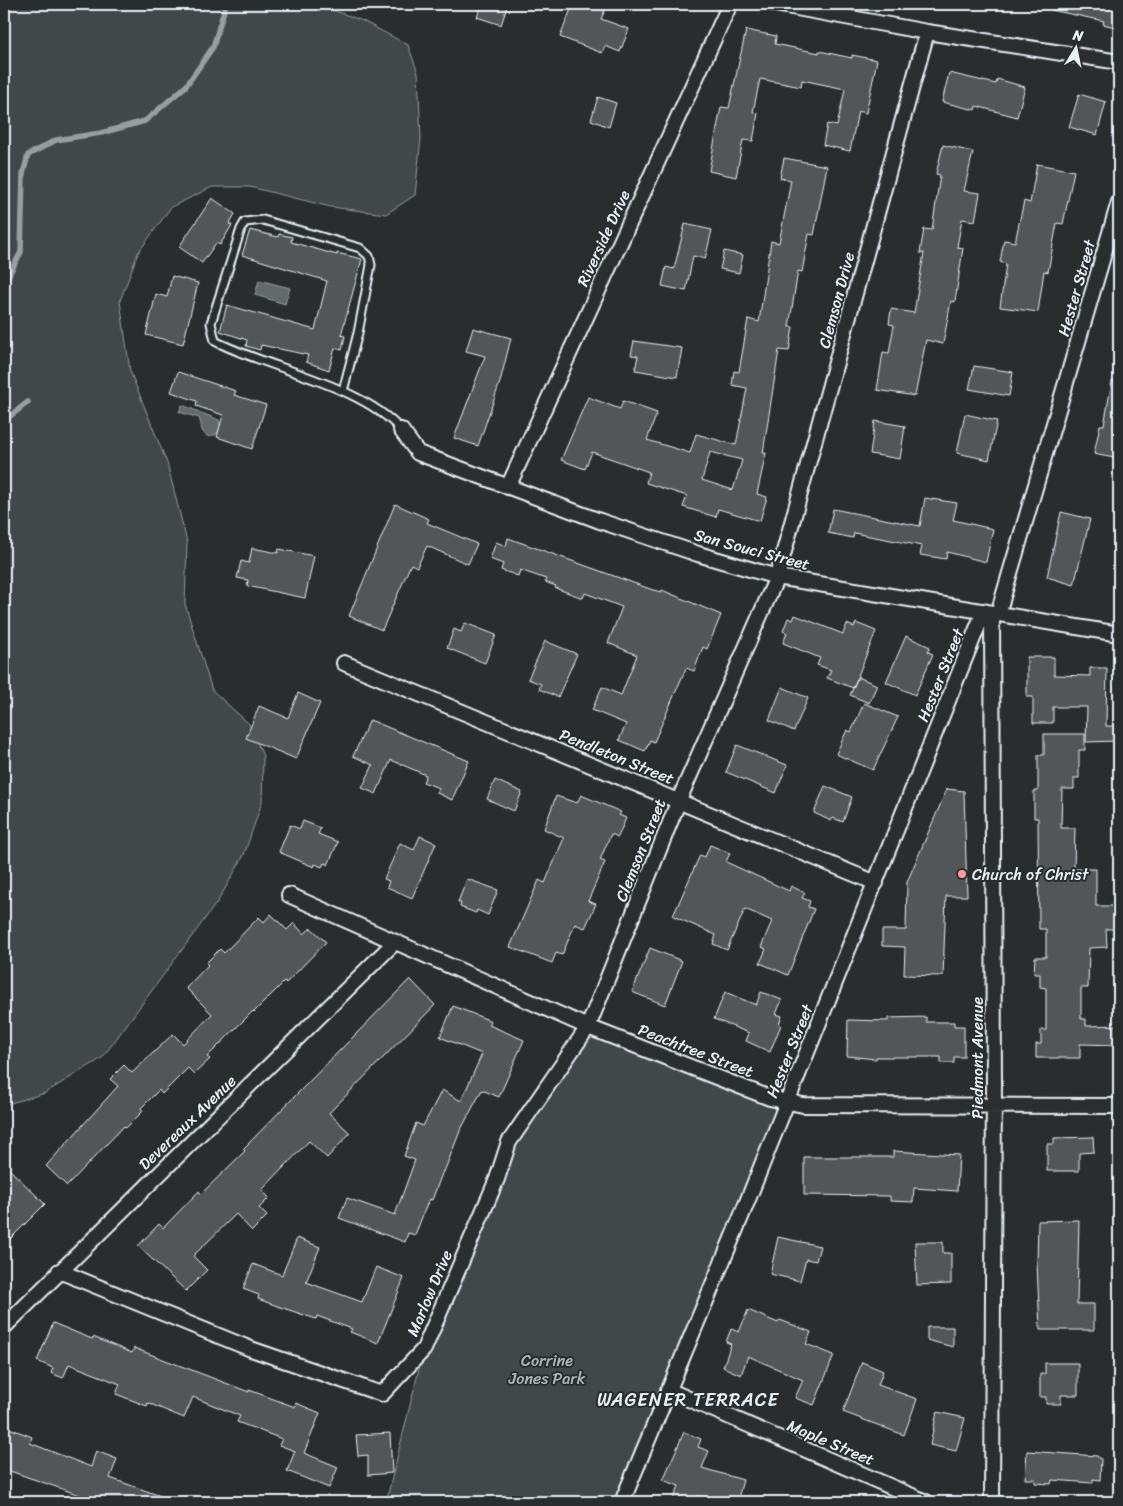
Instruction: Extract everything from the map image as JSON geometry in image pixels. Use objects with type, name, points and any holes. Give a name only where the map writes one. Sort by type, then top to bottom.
[{"type":"street","name":"Riverside Drive","points":[[508,487],[730,4]]},
{"type":"street","points":[[775,4],[927,32],[1119,62]]},
{"type":"street","name":"Clemson Drive","points":[[777,577],[927,32]]},
{"type":"street","name":"Hester Street","points":[[622,1502],[876,883],[992,613],[1119,202]]},
{"type":"street","name":"San Souci Street","points":[[401,430],[418,453],[698,554],[777,577],[1119,634]]},
{"type":"street","name":"Clemson Street","points":[[588,1027],[678,800],[777,577]]},
{"type":"street","name":"Piedmont Avenue","points":[[992,613],[994,1106],[992,1502]]},
{"type":"street","name":"Pendleton Street","points":[[344,663],[876,883]]},
{"type":"street","name":"Peachtree Street","points":[[289,894],[588,1027],[770,1098],[803,1105],[1119,1106]]},
{"type":"street","name":"Devereaux Avenue","points":[[4,1328],[59,1271],[395,942]]},
{"type":"street","name":"Marlow Drive","points":[[59,1271],[251,1349],[382,1394],[424,1349],[497,1179],[509,1142],[588,1027]]},
{"type":"street","name":"Maple Street","points":[[668,1390],[926,1502]]},
{"type":"lane","points":[[342,391],[358,333],[371,266],[370,256],[360,248],[263,220],[245,222],[241,229],[211,323],[215,341],[342,391],[393,421],[401,430]]},
{"type":"green space","points":[[4,4],[316,4],[363,21],[408,45],[418,73],[421,138],[415,195],[386,214],[331,207],[250,187],[212,187],[171,207],[138,253],[120,301],[130,371],[167,463],[187,542],[185,604],[212,690],[249,724],[263,756],[262,802],[244,855],[218,901],[102,1058],[45,1093],[4,1105]]},
{"type":"green space","name":"Corrine Jones Park","points":[[588,1027],[787,1101],[623,1502],[386,1502],[424,1349],[509,1142]]},
{"type":"shaded area","points":[[259,280],[290,288],[285,304],[255,295]]},
{"type":"shaded area","points":[[182,405],[219,420],[220,426],[217,434],[209,437],[206,435],[202,431],[199,418],[179,412]]},
{"type":"building","points":[[482,4],[508,4],[501,25],[477,17]]},
{"type":"building","points":[[573,4],[588,4],[605,10],[601,19],[629,29],[620,52],[605,46],[602,53],[560,37]]},
{"type":"building","points":[[1051,4],[1119,4],[1119,28],[1103,24],[1104,21],[1051,10]]},
{"type":"building","points":[[746,30],[776,36],[775,44],[819,53],[819,51],[852,58],[852,55],[877,60],[866,113],[858,111],[850,151],[823,145],[827,124],[837,126],[845,89],[802,80],[801,87],[760,79],[753,112],[758,113],[753,141],[743,140],[736,177],[709,171],[721,107],[729,108]]},
{"type":"building","points":[[949,73],[996,84],[997,79],[1025,87],[1017,117],[976,106],[975,110],[942,102]]},
{"type":"building","points":[[1079,94],[1106,102],[1097,135],[1069,127]]},
{"type":"building","points":[[598,97],[616,103],[609,127],[591,120]]},
{"type":"building","points":[[943,145],[973,152],[964,191],[980,193],[975,221],[962,219],[957,247],[963,248],[955,302],[951,301],[943,344],[926,340],[915,396],[877,390],[883,352],[889,353],[894,325],[889,324],[891,309],[914,313],[924,253],[920,253],[924,229],[932,230],[940,175],[936,174]]},
{"type":"building","points":[[784,158],[827,166],[814,235],[809,234],[802,272],[798,271],[789,327],[793,327],[789,351],[779,350],[763,453],[766,453],[757,494],[767,497],[760,521],[718,509],[716,517],[683,507],[687,496],[646,483],[649,472],[592,452],[585,469],[561,460],[588,397],[620,409],[623,401],[657,413],[647,440],[690,453],[696,434],[736,445],[747,388],[732,385],[734,371],[739,372],[748,319],[759,322],[771,241],[779,243],[791,180],[780,178]],"holes":[[[710,452],[742,460],[733,490],[702,480]]]},
{"type":"building","points":[[1037,164],[1074,171],[1063,224],[1057,223],[1048,272],[1044,271],[1038,312],[1000,307],[1006,264],[1000,262],[1004,240],[1015,242],[1024,201],[1030,203]]},
{"type":"building","points":[[212,198],[235,214],[229,224],[232,225],[220,245],[216,243],[202,263],[179,247]]},
{"type":"building","points":[[685,224],[712,230],[705,259],[693,256],[686,291],[662,286],[666,267],[674,269]]},
{"type":"building","points":[[250,230],[278,237],[279,234],[292,237],[291,242],[337,255],[337,253],[362,259],[341,335],[345,336],[342,350],[335,348],[329,370],[306,362],[308,355],[261,345],[260,350],[246,346],[247,340],[220,331],[227,305],[315,330],[327,281],[242,255]]},
{"type":"building","points":[[724,251],[743,255],[739,273],[720,269]]},
{"type":"building","points":[[172,276],[198,283],[183,344],[146,335],[156,294],[167,297]]},
{"type":"building","points":[[473,328],[511,338],[500,382],[478,446],[454,438],[485,356],[466,351]]},
{"type":"building","points":[[634,341],[682,348],[677,377],[635,370],[638,356],[631,355]]},
{"type":"building","points":[[974,366],[1013,372],[1009,396],[969,389]]},
{"type":"building","points":[[178,372],[236,391],[234,395],[266,405],[252,449],[217,437],[223,415],[196,406],[197,401],[171,392]]},
{"type":"building","points":[[1112,381],[1119,382],[1119,459],[1094,454],[1100,425],[1104,425]]},
{"type":"building","points":[[965,414],[997,421],[989,460],[957,453]]},
{"type":"building","points":[[875,421],[905,426],[900,459],[870,454]]},
{"type":"building","points":[[925,498],[957,503],[953,520],[993,529],[986,562],[947,552],[946,559],[920,555],[922,546],[854,533],[853,538],[828,533],[833,509],[920,526]]},
{"type":"building","points":[[395,504],[429,519],[427,523],[477,544],[468,564],[427,546],[417,567],[411,564],[382,630],[349,616]]},
{"type":"building","points":[[1061,512],[1090,519],[1074,585],[1047,577]]},
{"type":"building","points":[[508,538],[653,590],[661,592],[662,590],[721,615],[707,649],[703,647],[694,671],[686,668],[654,742],[650,740],[645,751],[619,740],[626,724],[592,710],[602,687],[621,695],[637,655],[608,643],[622,607],[585,593],[583,598],[555,588],[556,586],[545,582],[546,579],[520,570],[518,576],[501,570],[503,564],[490,559],[496,542],[506,546]]},
{"type":"building","points":[[252,548],[278,553],[279,549],[314,556],[305,598],[247,586],[248,580],[237,578],[241,561],[249,563]]},
{"type":"building","points":[[795,615],[843,634],[847,624],[854,627],[856,623],[876,631],[853,688],[827,678],[831,670],[817,665],[820,658],[783,643],[787,633],[783,631],[788,618],[793,620]]},
{"type":"building","points":[[465,623],[496,635],[485,663],[447,648],[454,629],[461,632]]},
{"type":"building","points":[[906,636],[930,647],[928,652],[933,654],[915,695],[886,682]]},
{"type":"building","points":[[545,641],[577,654],[558,697],[539,689],[541,684],[528,679]]},
{"type":"building","points":[[1027,657],[1054,657],[1054,675],[1090,676],[1090,668],[1107,668],[1106,726],[1119,726],[1119,741],[1086,742],[1087,707],[1053,707],[1053,723],[1033,723],[1033,697],[1027,697]]},
{"type":"building","points":[[858,677],[877,685],[869,703],[850,695]]},
{"type":"building","points":[[782,687],[808,698],[794,731],[769,720]]},
{"type":"building","points":[[298,693],[320,703],[296,759],[246,738],[259,706],[288,718]]},
{"type":"building","points":[[864,703],[898,717],[873,770],[836,754],[847,730],[851,732]]},
{"type":"building","points":[[370,720],[469,761],[452,800],[437,793],[439,788],[423,782],[426,775],[391,760],[376,794],[362,788],[373,765],[353,756]]},
{"type":"building","points":[[1044,734],[1085,734],[1085,750],[1079,750],[1079,778],[1074,778],[1074,789],[1062,789],[1061,828],[1075,828],[1074,869],[1096,869],[1096,906],[1119,906],[1119,929],[1106,929],[1107,947],[1089,948],[1088,988],[1081,988],[1081,1019],[1086,1019],[1086,1026],[1119,1025],[1119,1045],[1080,1044],[1080,1058],[1036,1058],[1036,1044],[1041,1044],[1041,1030],[1046,1030],[1046,988],[1040,987],[1040,974],[1034,974],[1035,957],[1046,957],[1046,929],[1039,929],[1038,818],[1034,818],[1034,791],[1038,791],[1038,755],[1044,755]]},
{"type":"building","points":[[737,745],[787,765],[776,793],[726,772]]},
{"type":"building","points":[[495,780],[522,792],[514,811],[487,799]]},
{"type":"building","points":[[825,786],[852,797],[843,822],[833,818],[831,821],[814,813]]},
{"type":"building","points":[[947,789],[964,791],[967,896],[946,896],[943,976],[904,975],[905,947],[882,946],[882,930],[906,930],[907,882]]},
{"type":"building","points":[[581,795],[621,812],[619,815],[626,818],[618,837],[611,834],[600,860],[605,862],[588,901],[596,904],[585,928],[575,924],[562,955],[556,953],[552,963],[510,947],[539,880],[545,883],[564,838],[544,829],[556,796],[577,803]]},
{"type":"building","points":[[303,821],[321,828],[318,834],[338,842],[328,865],[324,863],[322,867],[315,864],[314,867],[279,852],[290,825],[300,829]]},
{"type":"building","points":[[420,836],[436,843],[412,898],[387,887],[389,881],[384,879],[400,843],[414,850]]},
{"type":"building","points":[[710,845],[730,853],[726,862],[789,891],[791,886],[805,893],[802,898],[810,901],[808,907],[814,909],[788,975],[760,963],[766,949],[761,947],[772,921],[745,909],[727,950],[713,944],[716,935],[673,916],[700,855],[705,857]]},
{"type":"building","points":[[467,879],[498,890],[488,915],[477,910],[476,913],[460,907],[461,903],[458,902]]},
{"type":"building","points":[[271,914],[287,930],[294,923],[304,934],[311,928],[326,942],[286,983],[285,981],[207,1057],[210,1059],[194,1074],[188,1068],[162,1094],[159,1090],[141,1108],[143,1111],[126,1128],[124,1126],[67,1186],[46,1166],[118,1086],[110,1079],[124,1065],[132,1073],[173,1034],[183,1044],[212,1014],[186,988],[220,949],[224,953],[259,917],[264,922]]},
{"type":"building","points":[[650,948],[682,961],[665,1005],[632,992]]},
{"type":"building","points":[[410,979],[435,1005],[329,1113],[350,1133],[327,1158],[309,1141],[262,1190],[269,1198],[259,1208],[267,1216],[252,1231],[236,1214],[193,1256],[207,1270],[186,1291],[138,1246],[159,1224],[163,1228],[199,1191],[201,1194],[245,1151],[243,1149]]},
{"type":"building","points":[[725,992],[756,1005],[761,992],[782,1000],[776,1014],[782,1016],[779,1024],[781,1025],[770,1052],[746,1041],[749,1033],[714,1019]]},
{"type":"building","points":[[453,1006],[491,1021],[489,1025],[524,1040],[499,1097],[482,1090],[460,1131],[432,1200],[429,1199],[415,1235],[408,1233],[405,1242],[339,1218],[347,1198],[395,1215],[415,1160],[404,1156],[416,1123],[423,1126],[442,1090],[461,1101],[482,1054],[440,1037]]},
{"type":"building","points":[[926,1017],[926,1022],[954,1022],[954,1026],[964,1026],[964,1057],[954,1057],[954,1063],[941,1063],[941,1057],[876,1057],[876,1059],[847,1056],[848,1020],[888,1021],[888,1018]]},
{"type":"building","points":[[1093,1137],[1094,1152],[1079,1153],[1079,1171],[1047,1171],[1047,1144],[1054,1144],[1054,1138]]},
{"type":"building","points":[[893,1151],[959,1155],[957,1191],[914,1188],[913,1202],[890,1201],[890,1196],[804,1195],[804,1157],[893,1157]]},
{"type":"building","points":[[4,1164],[45,1204],[4,1245]]},
{"type":"building","points":[[1079,1220],[1077,1304],[1094,1304],[1094,1330],[1040,1330],[1037,1264],[1038,1221]]},
{"type":"building","points":[[778,1237],[820,1246],[816,1261],[806,1259],[800,1281],[770,1274]]},
{"type":"building","points":[[297,1238],[320,1247],[306,1282],[362,1302],[376,1267],[404,1278],[378,1343],[350,1332],[352,1329],[317,1316],[316,1319],[258,1299],[259,1295],[243,1289],[253,1264],[282,1275]]},
{"type":"building","points":[[915,1242],[943,1242],[943,1253],[951,1253],[951,1284],[917,1285]]},
{"type":"building","points":[[748,1310],[778,1323],[780,1320],[811,1332],[806,1344],[834,1355],[814,1405],[795,1398],[803,1380],[748,1356],[741,1375],[723,1367],[731,1344],[726,1342],[731,1329],[739,1332]]},
{"type":"building","points":[[53,1323],[132,1353],[134,1348],[249,1392],[249,1390],[295,1407],[296,1403],[320,1413],[304,1453],[338,1467],[329,1488],[287,1471],[295,1451],[279,1445],[282,1439],[237,1422],[240,1416],[193,1397],[184,1418],[148,1403],[147,1406],[116,1394],[120,1384],[69,1364],[63,1378],[51,1373],[53,1368],[37,1361]]},
{"type":"building","points":[[927,1327],[953,1327],[953,1347],[927,1340]]},
{"type":"building","points":[[862,1362],[883,1371],[878,1385],[917,1399],[904,1435],[843,1412]]},
{"type":"building","points":[[1045,1363],[1078,1363],[1078,1395],[1061,1395],[1061,1404],[1046,1404],[1046,1397],[1040,1397],[1040,1374],[1045,1374]]},
{"type":"building","points":[[937,1412],[965,1418],[956,1451],[930,1445]]},
{"type":"building","points":[[4,1426],[32,1437],[30,1443],[91,1467],[96,1451],[117,1459],[110,1478],[172,1500],[172,1502],[100,1502],[4,1469]]},
{"type":"building","points":[[684,1432],[701,1439],[698,1447],[709,1451],[702,1468],[743,1480],[737,1502],[717,1502],[697,1496],[695,1502],[672,1502],[679,1486],[663,1480]]},
{"type":"building","points":[[390,1433],[392,1473],[368,1475],[368,1455],[358,1456],[356,1435]]},
{"type":"building","points":[[1027,1451],[1097,1456],[1101,1459],[1100,1480],[1093,1479],[1093,1483],[1052,1480],[1051,1484],[1035,1483],[1035,1479],[1025,1479]]},
{"type":"waterway","points":[[4,284],[21,252],[23,174],[28,155],[56,140],[101,133],[145,121],[186,86],[213,47],[226,4]]},
{"type":"waterway","points":[[4,421],[28,402]]},
{"type":"place","name":"Church of Christ","points":[[962,874]]},
{"type":"district","name":"WAGENER TERRACE","points":[[688,1399]]}]
